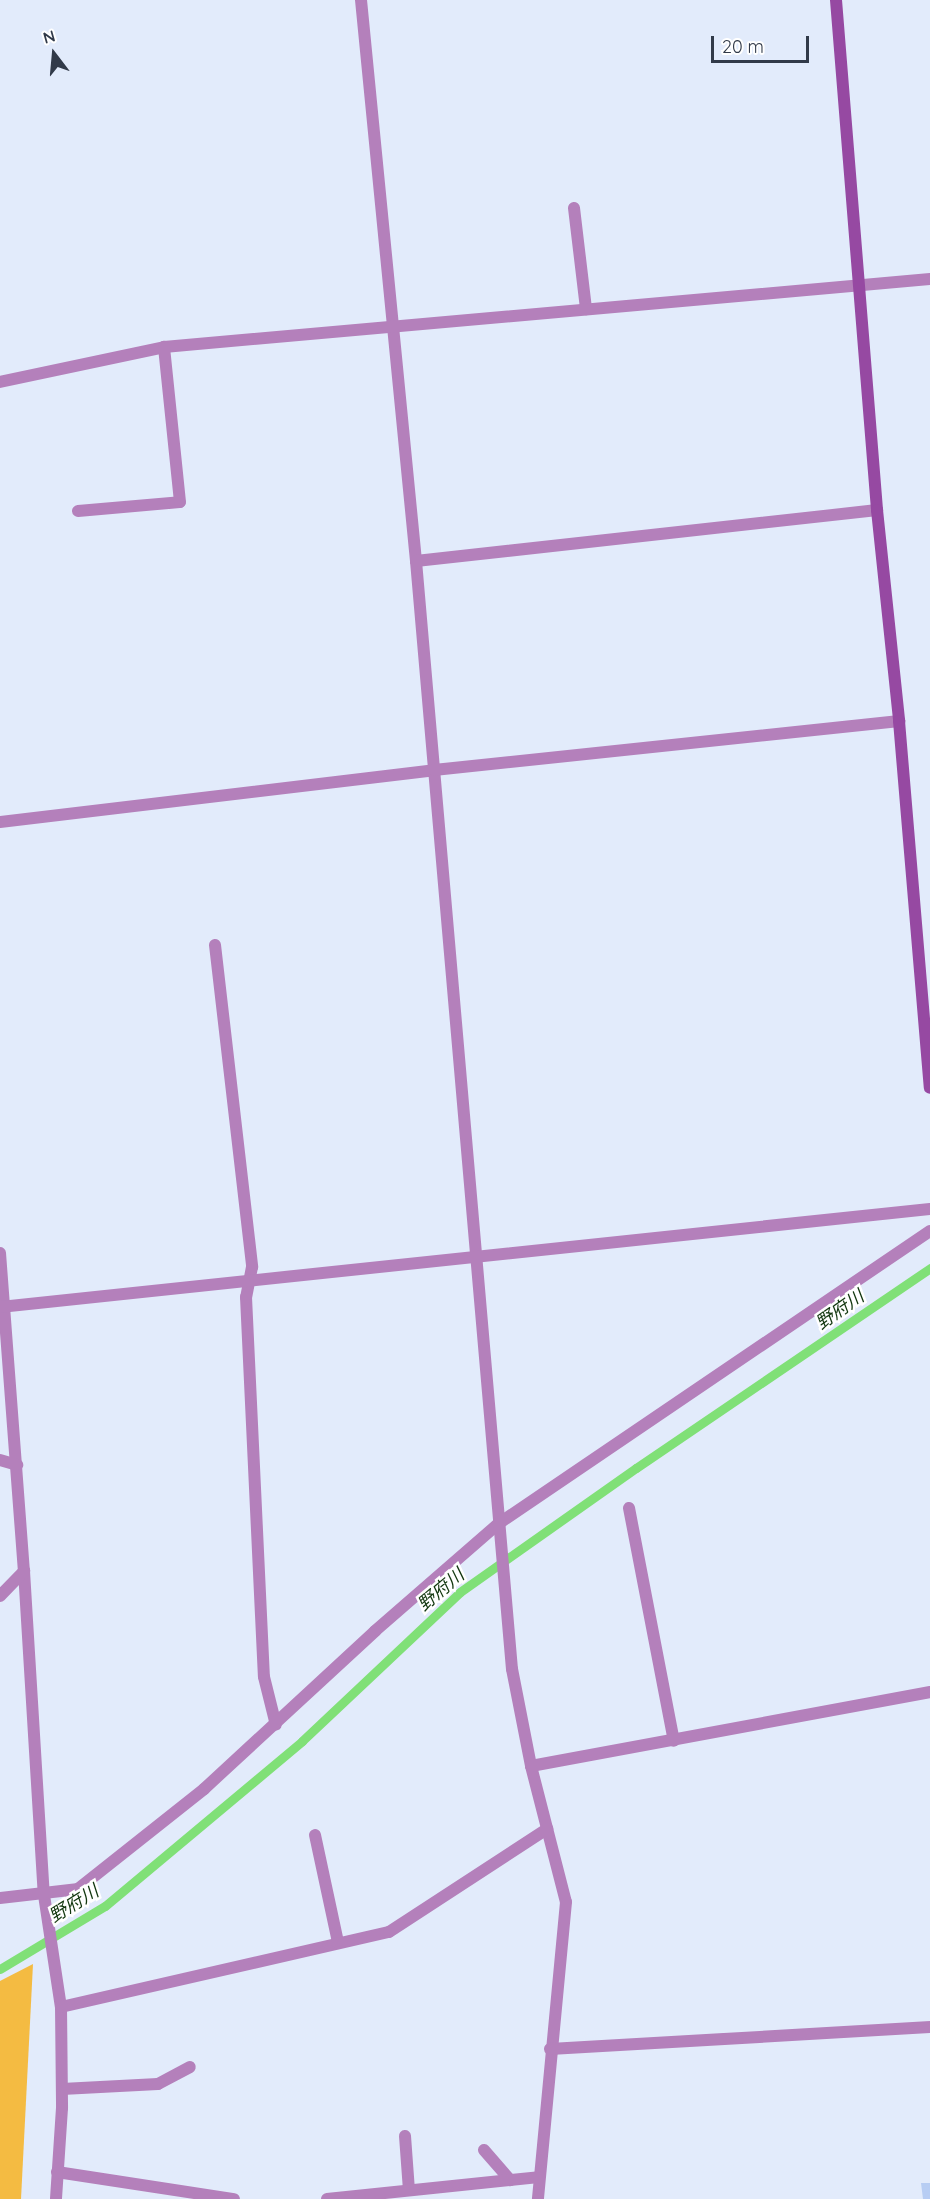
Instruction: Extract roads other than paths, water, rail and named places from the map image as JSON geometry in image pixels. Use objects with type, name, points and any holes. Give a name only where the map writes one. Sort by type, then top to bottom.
[{"type":"street","points":[[361,0],[416,561],[474,1258],[512,1669],[531,1766],[566,1902],[550,2049],[538,2199]]},
{"type":"street","points":[[836,0],[861,285],[877,510],[899,721],[930,1088]]},
{"type":"street","points":[[574,208],[586,309]]},
{"type":"street","points":[[0,382],[164,347],[392,329],[586,309],[930,279]]},
{"type":"street","points":[[78,511],[180,502],[164,347]]},
{"type":"street","points":[[416,561],[877,510]]},
{"type":"street","points":[[0,822],[434,770],[899,721]]},
{"type":"street","points":[[215,945],[252,1267],[248,1282],[247,1309],[264,1677],[276,1725]]},
{"type":"street","points":[[2,1307],[930,1209]]},
{"type":"street","points":[[0,1898],[44,1895],[78,1889],[204,1790],[375,1632],[498,1524],[930,1231]]},
{"type":"street","points":[[0,1253],[2,1307],[17,1465],[44,1895],[61,2007],[62,2089],[56,2199]]},
{"type":"street","points":[[0,1460],[17,1465]]},
{"type":"street","points":[[629,1508],[675,1741]]},
{"type":"street","points":[[0,1596],[24,1571]]},
{"type":"street","points":[[531,1766],[930,1692]]},
{"type":"street","points":[[61,2007],[389,1932],[547,1829]]},
{"type":"street","points":[[315,1835],[338,1942]]},
{"type":"street","points":[[550,2049],[930,2027]]},
{"type":"street","points":[[62,2089],[158,2084],[190,2067]]},
{"type":"street","points":[[405,2136],[409,2190]]},
{"type":"street","points":[[483,2150],[510,2180]]},
{"type":"street","points":[[57,2172],[234,2199]]},
{"type":"street","points":[[327,2199],[538,2177]]},
{"type":"waterway","name":"野府川","points":[[0,1969],[105,1906],[302,1741],[460,1592],[636,1468],[930,1268]]}]
